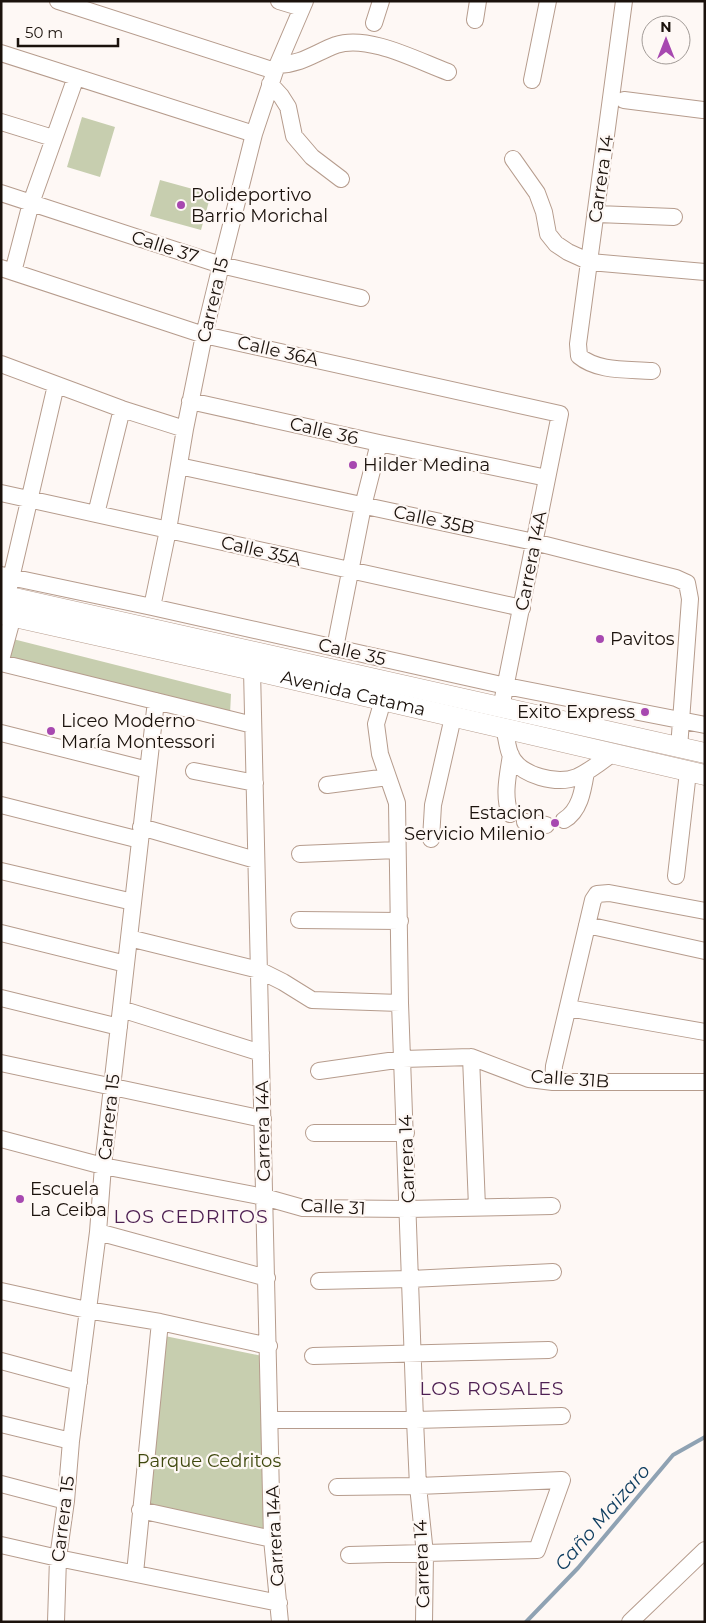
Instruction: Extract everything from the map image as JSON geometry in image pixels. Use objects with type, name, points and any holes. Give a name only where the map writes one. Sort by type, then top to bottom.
[{"type":"main road","name":"Avenida Catama","points":[[5,605],[252,670],[697,774]]},
{"type":"main road","name":"Avenida Catama","points":[[5,605],[501,708],[705,754]]},
{"type":"street","points":[[58,1],[104,8],[274,73],[288,107],[294,136],[312,157],[341,179]]},
{"type":"street","points":[[280,1],[303,5]]},
{"type":"street","points":[[374,22],[381,1]]},
{"type":"street","points":[[475,20],[478,1]]},
{"type":"street","points":[[532,80],[548,1]]},
{"type":"street","name":"Carrera 14","points":[[624,1],[597,214],[578,344],[579,356],[587,362],[600,366],[652,371]]},
{"type":"street","name":"Carrera 15","points":[[152,607],[168,530],[190,401],[221,265],[254,134],[274,73],[303,5]]},
{"type":"street","points":[[274,73],[290,64],[307,59],[336,45],[349,42],[383,48],[448,72]]},
{"type":"street","points":[[1,53],[254,134]]},
{"type":"street","points":[[7,270],[76,77]]},
{"type":"street","points":[[624,100],[704,106]]},
{"type":"street","points":[[1,122],[53,138]]},
{"type":"street","points":[[513,159],[536,193],[544,212],[548,234],[556,244],[568,252],[590,262],[705,272]]},
{"type":"street","name":"Calle 37","points":[[1,193],[221,265],[361,298]]},
{"type":"street","points":[[597,214],[674,217]]},
{"type":"street","name":"Calle 36A","points":[[7,270],[204,335],[560,414]]},
{"type":"street","points":[[1,364],[185,429]]},
{"type":"street","points":[[56,384],[29,500],[6,576],[1,661],[253,725]]},
{"type":"street","name":"Calle 36","points":[[190,401],[547,478]]},
{"type":"street","points":[[96,514],[122,408]]},
{"type":"street","name":"Carrera 14A","points":[[501,708],[560,414]]},
{"type":"street","points":[[335,648],[363,506],[379,443]]},
{"type":"street","name":"Calle 35B","points":[[179,466],[534,542],[676,578],[687,583],[690,599],[681,720]]},
{"type":"street","name":"Calle 35A","points":[[1,493],[522,608]]},
{"type":"street","name":"Calle 35","points":[[6,576],[506,686],[705,725]]},
{"type":"street","name":"Carrera 14A","points":[[252,670],[272,1539],[280,1622]]},
{"type":"street","name":"Carrera 14","points":[[383,700],[376,724],[380,754],[397,803],[400,1002],[415,1420],[418,1486],[425,1554],[424,1622]]},
{"type":"street","name":"Carrera 15","points":[[56,1622],[58,1558],[66,1501],[78,1382],[98,1232],[103,1166],[156,701]]},
{"type":"street","points":[[430,839],[433,805],[453,717]]},
{"type":"street","points":[[679,748],[681,720]]},
{"type":"street","points":[[504,729],[511,755],[518,766],[529,773],[543,777],[559,780],[574,778],[613,753]]},
{"type":"street","points":[[1,733],[148,770]]},
{"type":"street","points":[[510,814],[506,804],[506,792],[511,755]]},
{"type":"street","points":[[194,771],[254,783]]},
{"type":"street","points":[[564,820],[576,809],[586,772]]},
{"type":"street","points":[[676,876],[697,774]]},
{"type":"street","points":[[327,785],[388,777]]},
{"type":"street","points":[[1,805],[256,860]]},
{"type":"street","points":[[525,822],[546,825]]},
{"type":"street","points":[[300,854],[397,850]]},
{"type":"street","points":[[1,871],[133,902]]},
{"type":"street","points":[[553,1082],[554,1066],[587,925],[597,894],[602,892],[705,911]]},
{"type":"street","points":[[299,920],[400,921]]},
{"type":"street","points":[[587,925],[705,951]]},
{"type":"street","points":[[1,934],[126,964]]},
{"type":"street","points":[[129,938],[259,970],[284,982],[312,1000],[400,1002]]},
{"type":"street","points":[[1,998],[119,1026]]},
{"type":"street","points":[[568,1008],[705,1032]]},
{"type":"street","points":[[121,1009],[261,1053]]},
{"type":"street","points":[[471,1057],[477,1207]]},
{"type":"street","name":"Calle 31B","points":[[320,1071],[403,1059],[471,1057],[529,1079],[553,1082],[705,1082]]},
{"type":"street","points":[[1,1063],[263,1119]]},
{"type":"street","points":[[314,1133],[406,1133]]},
{"type":"street","name":"Calle 31","points":[[1,1139],[103,1166],[264,1197],[303,1208],[408,1209],[552,1206]]},
{"type":"street","points":[[98,1232],[267,1278]]},
{"type":"street","points":[[319,1280],[411,1279],[553,1272]]},
{"type":"street","points":[[1,1290],[87,1310],[160,1322],[269,1346]]},
{"type":"street","points":[[135,1573],[160,1322]]},
{"type":"street","points":[[313,1356],[549,1350]]},
{"type":"street","points":[[1,1361],[78,1382]]},
{"type":"street","points":[[270,1420],[415,1420],[562,1416]]},
{"type":"street","points":[[1,1424],[72,1441]]},
{"type":"street","points":[[337,1487],[418,1486],[562,1480],[537,1550],[349,1555]]},
{"type":"street","points":[[1,1484],[66,1501]]},
{"type":"street","points":[[140,1510],[272,1539]]},
{"type":"street","points":[[1,1545],[279,1603]]},
{"type":"street","points":[[630,1622],[704,1550]]},
{"type":"green space","points":[[82,117],[115,127],[100,177],[67,167]]},
{"type":"green space","name":"Polideportivo Barrio Morichal","points":[[160,180],[211,194],[201,230],[150,216]]},
{"type":"green space","points":[[1,636],[231,694],[230,714],[1,659]]},
{"type":"green space","name":"Parque Cedritos","points":[[160,1335],[267,1357],[272,1539],[142,1509]]},
{"type":"waterway","name":"Caño Maizaro","points":[[526,1622],[578,1568],[673,1455],[705,1437]]},
{"type":"place","name":"Polideportivo Barrio Morichal","points":[[181,205]]},
{"type":"place","name":"Hilder Medina","points":[[353,465]]},
{"type":"place","name":"Pavitos","points":[[600,639]]},
{"type":"place","name":"Exito Express","points":[[645,712]]},
{"type":"place","name":"Liceo Moderno María Montessori","points":[[51,731]]},
{"type":"place","name":"Estacion Servicio Milenio","points":[[555,823]]},
{"type":"place","name":"Escuela La Ceiba","points":[[20,1199]]},
{"type":"district","name":"LOS CEDRITOS","points":[[191,1216]]},
{"type":"district","name":"LOS ROSALES","points":[[492,1388]]}]
